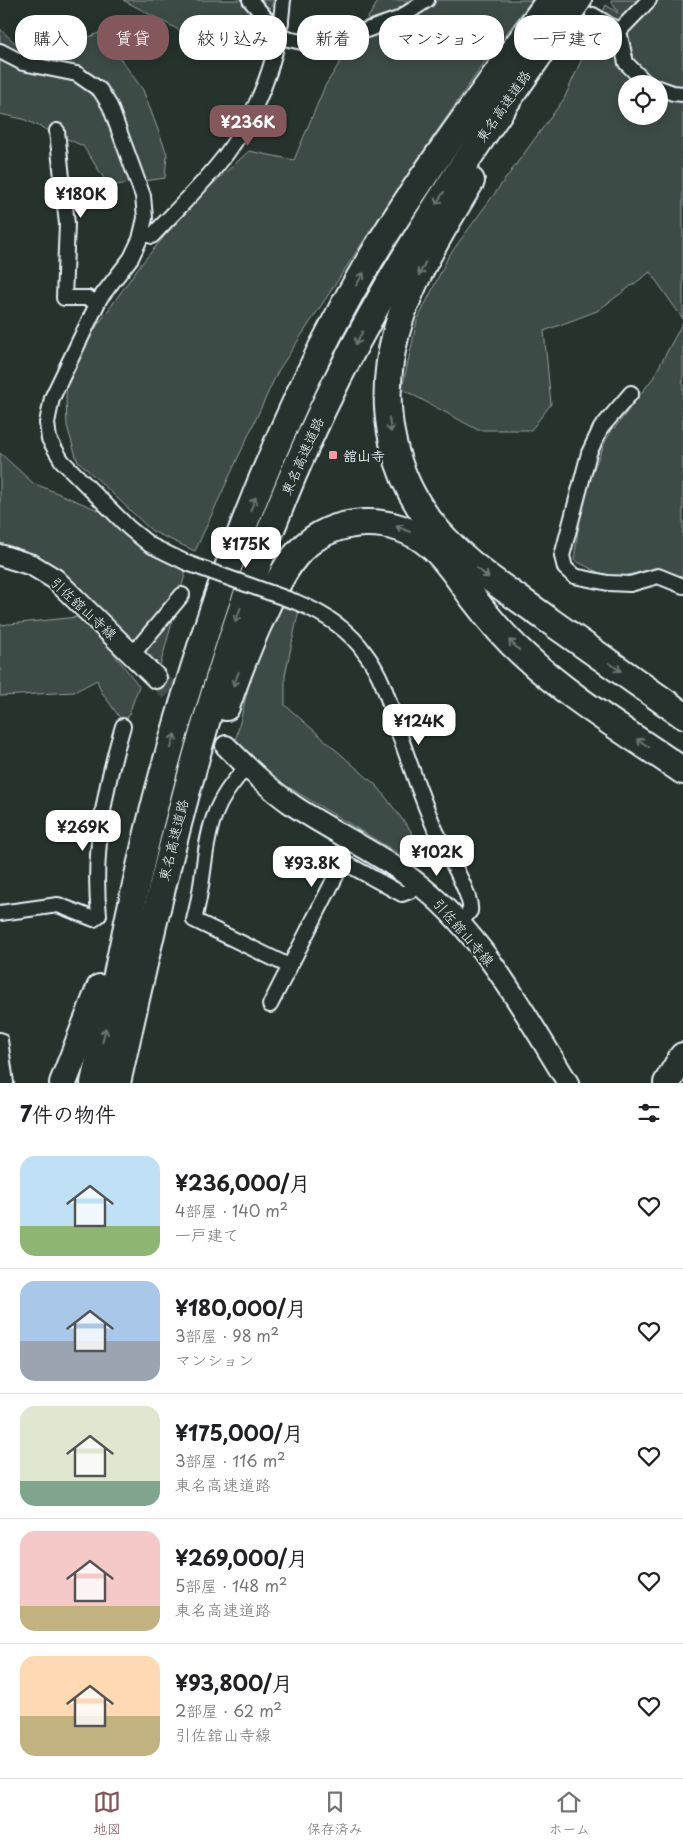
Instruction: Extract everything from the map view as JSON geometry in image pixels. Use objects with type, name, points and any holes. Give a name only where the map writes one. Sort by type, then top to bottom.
[{"type":"highway","name":"東名高速道路","points":[[94,1083],[162,777],[200,645],[258,493],[308,374],[344,305],[383,239],[429,170],[550,0]]},
{"type":"highway","name":"東名高速道路","points":[[118,1078],[196,749],[235,624],[296,467],[337,378],[388,284],[417,236],[500,109],[583,5]]},
{"type":"highway","points":[[583,5],[444,227],[413,289],[402,314],[392,351],[387,389],[389,426],[398,462],[409,488],[423,512],[446,540],[490,578],[683,715]]},
{"type":"highway","points":[[118,1078],[213,745],[232,690],[281,574],[297,553],[318,536],[342,526],[368,523],[395,526],[419,537],[440,553],[491,621],[523,655],[559,685],[683,771]]},
{"type":"highway","points":[[63,1083],[98,996],[162,777]]},
{"type":"highway","points":[[667,1083],[683,1056]]},
{"type":"highway","points":[[680,1083],[683,1078]]},
{"type":"main road","name":"引佐舘山寺線","points":[[0,555],[32,565],[54,579],[156,678]]},
{"type":"main road","name":"引佐舘山寺線","points":[[226,746],[247,767],[294,806],[377,854],[416,882],[460,923],[497,969],[568,1083]]},
{"type":"street","points":[[250,0],[263,15]]},
{"type":"street","points":[[282,15],[283,0]]},
{"type":"street","points":[[287,33],[320,46],[332,45],[355,34],[398,19],[427,0]]},
{"type":"street","points":[[622,28],[650,0]]},
{"type":"street","points":[[583,5],[597,15]]},
{"type":"street","points":[[622,45],[626,63],[638,75]]},
{"type":"street","points":[[0,51],[24,63],[76,74],[100,90],[110,106],[141,186],[145,207],[142,233],[130,258],[97,303],[49,406],[47,423],[50,439],[62,461],[129,528],[150,545],[187,563],[296,602],[323,614],[346,631],[365,652],[379,676],[420,795],[441,844],[470,898],[470,911],[460,923]]},
{"type":"street","points":[[142,233],[152,236],[226,154],[263,88],[274,60]]},
{"type":"street","points":[[668,92],[683,94]]},
{"type":"street","points":[[57,131],[68,224],[64,298],[88,298],[97,303]]},
{"type":"street","points":[[631,393],[601,428],[589,453],[562,556],[565,568],[574,576],[608,583],[630,584],[658,576],[683,586]]},
{"type":"street","points":[[132,654],[182,595]]},
{"type":"street","points":[[0,913],[58,905],[94,919],[99,915],[96,860],[113,758],[123,726]]},
{"type":"street","points":[[247,767],[224,794],[208,833],[200,901],[194,920],[289,966]]},
{"type":"street","points":[[270,1005],[340,866],[344,864],[351,866],[402,894],[410,891],[416,882]]},
{"type":"street","points":[[0,1040],[6,1083]]},
{"type":"shaded area","points":[[123,0],[274,0],[267,15],[179,15],[179,30],[169,25],[169,15],[151,15]]},
{"type":"shaded area","points":[[379,0],[532,0],[520,15],[514,15],[514,23],[504,37],[504,15],[379,15],[379,60],[486,60],[413,166],[278,371],[195,551],[152,531],[77,460],[67,426],[68,367],[138,268],[191,204],[249,151],[294,160],[325,86],[341,60],[369,60],[369,16]]},
{"type":"shaded area","points":[[611,0],[683,0],[683,319],[650,272],[597,311],[544,331],[551,404],[531,430],[478,430],[402,389],[417,321],[448,257],[564,99],[581,60],[622,60],[622,15],[602,15],[606,5],[618,13]]},
{"type":"shaded area","points":[[0,29],[15,43],[15,60],[87,60],[87,38],[97,34],[97,60],[121,60],[143,90],[167,154],[165,178],[109,186],[83,146],[23,119],[0,114]]},
{"type":"shaded area","points":[[683,322],[683,580],[655,569],[611,579],[574,560],[583,494],[607,438],[653,378]]},
{"type":"shaded area","points":[[0,453],[33,483],[105,513],[141,546],[186,571],[160,666],[48,566],[0,555]]},
{"type":"shaded area","points":[[275,606],[299,610],[285,675],[285,705],[378,787],[411,831],[416,864],[280,782],[234,747],[254,663]]},
{"type":"shaded area","points":[[78,617],[97,632],[139,686],[125,725],[101,691],[97,680],[74,692],[0,696],[0,625]]},
{"type":"tunnel","points":[[156,678],[226,746]]},
{"type":"place","name":"舘山寺","points":[[333,455]]}]
